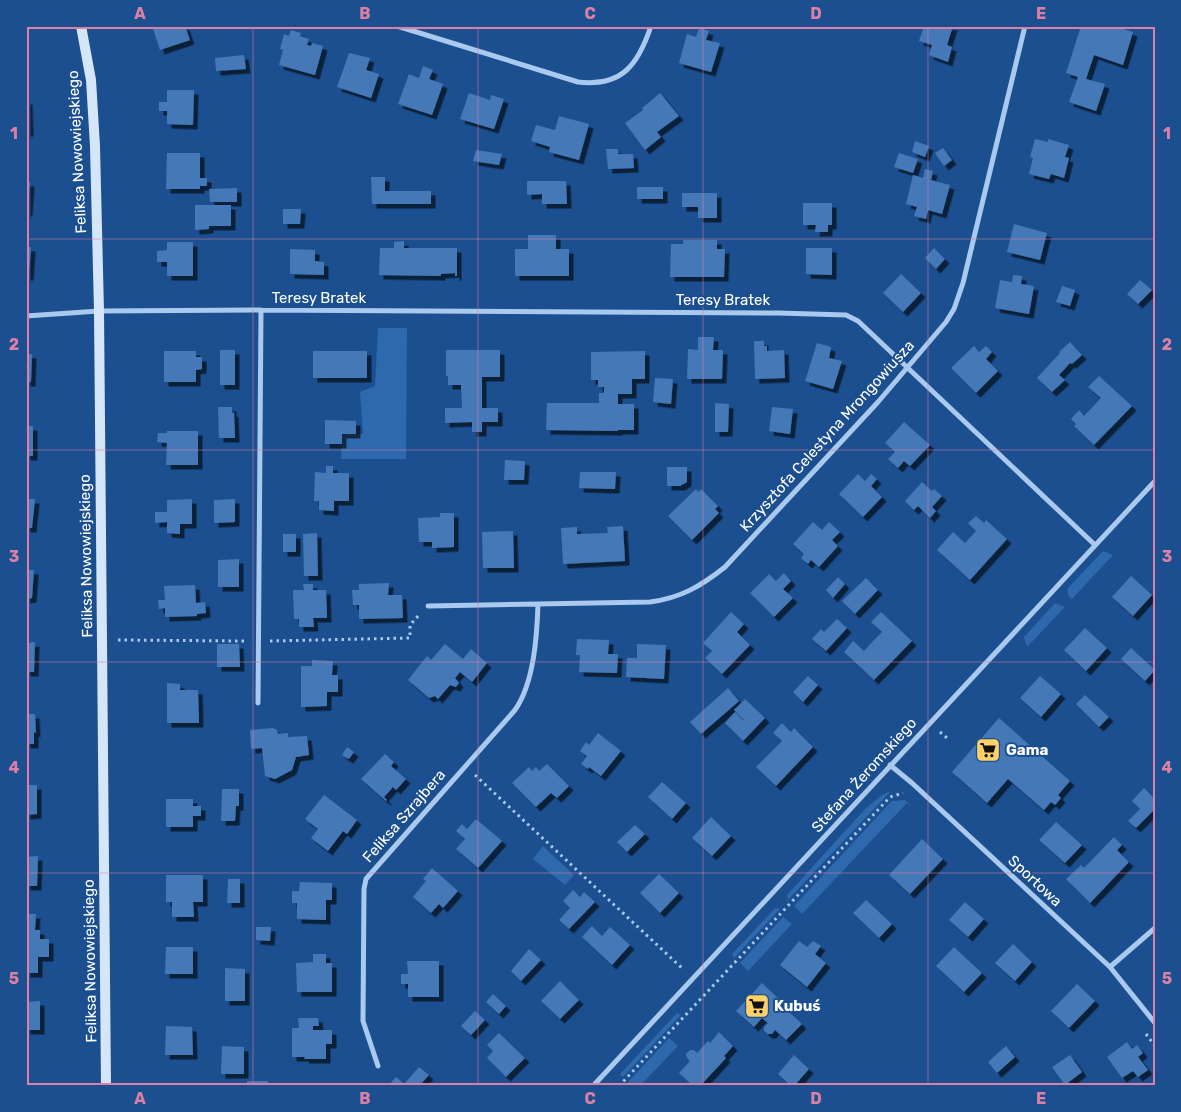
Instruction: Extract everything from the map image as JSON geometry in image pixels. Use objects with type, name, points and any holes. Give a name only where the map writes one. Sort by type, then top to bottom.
[{"type":"street","name":"Feliksa Nowowiejskiego","points":[[81,26],[90,80],[95,146],[99,311],[106,1086]]},
{"type":"street","points":[[397,26],[578,82],[593,84],[617,77],[629,68],[638,58],[651,26]]},
{"type":"street","name":"Krzysztofa Celestyna Mrongowiusza","points":[[428,606],[650,602],[681,595],[699,587],[725,567],[878,402],[946,322],[954,309],[959,296],[1025,26]]},
{"type":"street","name":"Teresy Bratek","points":[[258,703],[261,310]]},
{"type":"street","name":"Teresy Bratek","points":[[26,316],[99,311],[261,310],[846,315],[858,321],[1095,545]]},
{"type":"street","name":"Stefana Żeromskiego","points":[[593,1086],[1155,481]]},
{"type":"street","name":"Feliksa Szrajbera","points":[[378,1066],[363,1022],[364,889],[366,879],[523,699],[527,688],[537,632],[538,604]]},
{"type":"street","name":"Sportowa","points":[[890,765],[912,783],[1110,967],[1155,1023]]},
{"type":"street","points":[[1110,967],[1155,928]]},
{"type":"path","points":[[117,640],[258,641],[410,638],[410,625],[428,606]]},
{"type":"path","points":[[465,766],[694,979]]},
{"type":"path","points":[[619,1086],[890,797],[904,792]]},
{"type":"shaded area","points":[[378,328],[407,328],[406,459],[341,459],[342,434],[363,434],[360,392],[375,386]]},
{"type":"shaded area","points":[[1103,551],[1113,555],[1072,599],[1069,597],[1067,589]]},
{"type":"shaded area","points":[[1055,603],[1065,607],[1028,646],[1024,637]]},
{"type":"shaded area","points":[[891,791],[788,900],[787,895],[865,809],[882,795]]},
{"type":"shaded area","points":[[905,800],[913,807],[907,803],[802,914],[794,906],[892,801]]},
{"type":"shaded area","points":[[543,846],[574,875],[565,885],[533,859]]},
{"type":"shaded area","points":[[775,908],[780,909],[734,958],[732,954]]},
{"type":"shaded area","points":[[783,917],[792,924],[748,971],[740,963]]},
{"type":"shaded area","points":[[677,1013],[681,1015],[623,1077],[620,1074]]},
{"type":"shaded area","points":[[669,1038],[678,1046],[640,1086],[631,1086],[628,1082]]},
{"type":"building","points":[[152,26],[185,26],[190,40],[160,50]]},
{"type":"building","points":[[924,26],[953,26],[947,45],[952,47],[948,62],[929,55],[932,45],[919,41]]},
{"type":"building","points":[[1081,26],[1114,26],[1133,32],[1123,65],[1094,55],[1086,79],[1105,84],[1096,111],[1069,102],[1078,77],[1066,73]]},
{"type":"building","points":[[699,28],[709,31],[706,40],[720,43],[711,72],[679,63],[687,34],[696,37]]},
{"type":"building","points":[[291,30],[301,33],[300,36],[309,39],[307,45],[311,46],[312,43],[323,46],[315,75],[279,65],[283,50],[280,49],[284,34],[289,36]]},
{"type":"building","points":[[349,53],[370,58],[366,70],[379,74],[371,98],[337,87]]},
{"type":"building","points":[[244,55],[246,69],[216,71],[215,58]]},
{"type":"building","points":[[423,66],[433,70],[429,79],[443,84],[432,115],[398,104],[409,74],[419,78]]},
{"type":"building","points":[[167,90],[194,90],[193,125],[167,124],[167,111],[159,111],[159,102],[167,102]]},
{"type":"building","points":[[469,93],[490,100],[491,95],[504,99],[494,129],[460,119]]},
{"type":"building","points":[[660,93],[679,116],[657,132],[661,137],[645,150],[625,123],[643,110],[642,108]]},
{"type":"building","points":[[26,100],[28,100],[29,132],[26,132]]},
{"type":"building","points":[[559,116],[589,124],[579,160],[549,152],[550,147],[531,141],[536,125],[555,130]]},
{"type":"building","points":[[1035,139],[1048,142],[1048,139],[1069,145],[1065,157],[1069,158],[1064,178],[1051,174],[1049,179],[1029,174],[1033,158],[1030,157]]},
{"type":"building","points":[[915,141],[929,146],[925,157],[912,152]]},
{"type":"building","points":[[943,148],[952,160],[944,166],[935,153]]},
{"type":"building","points":[[606,149],[618,149],[618,154],[633,154],[634,168],[608,169]]},
{"type":"building","points":[[476,150],[502,154],[499,165],[473,161]]},
{"type":"building","points":[[167,153],[200,153],[200,178],[207,178],[207,186],[200,186],[200,189],[166,189]]},
{"type":"building","points":[[899,153],[918,159],[913,173],[894,167]]},
{"type":"building","points":[[925,169],[933,171],[931,180],[950,185],[942,214],[928,210],[926,219],[914,216],[917,207],[906,204],[913,175],[923,178]]},
{"type":"building","points":[[371,177],[385,177],[385,191],[431,191],[431,204],[372,204]]},
{"type":"building","points":[[527,181],[566,181],[567,204],[542,204],[542,194],[527,195]]},
{"type":"building","points":[[26,182],[30,182],[28,212],[26,212]]},
{"type":"building","points":[[637,187],[663,187],[663,199],[637,199]]},
{"type":"building","points":[[237,188],[237,202],[210,202],[209,189]]},
{"type":"building","points":[[682,193],[717,193],[717,218],[698,218],[698,207],[682,207]]},
{"type":"building","points":[[803,203],[832,203],[832,225],[828,225],[828,232],[815,232],[816,225],[803,225]]},
{"type":"building","points":[[195,205],[231,205],[231,226],[209,226],[209,229],[195,230]]},
{"type":"building","points":[[283,209],[301,209],[300,224],[283,224]]},
{"type":"building","points":[[1014,224],[1047,233],[1040,260],[1007,252]]},
{"type":"building","points":[[528,235],[556,235],[556,249],[569,249],[569,276],[515,276],[515,249],[528,249]]},
{"type":"building","points":[[683,240],[717,240],[717,249],[725,249],[724,277],[670,277],[671,244],[683,244]]},
{"type":"building","points":[[404,241],[404,248],[457,248],[457,276],[455,276],[455,273],[441,274],[441,276],[379,275],[380,248],[394,248],[394,242]]},
{"type":"building","points":[[167,242],[193,242],[193,276],[167,276],[167,262],[157,262],[157,251],[167,250]]},
{"type":"building","points":[[26,247],[31,247],[29,276],[26,276]]},
{"type":"building","points":[[806,248],[832,248],[832,275],[806,274]]},
{"type":"building","points":[[934,248],[945,259],[936,269],[925,258]]},
{"type":"building","points":[[290,249],[315,250],[315,261],[324,262],[324,275],[290,274]]},
{"type":"building","points":[[901,274],[921,293],[903,312],[883,293]]},
{"type":"building","points":[[1013,275],[1022,276],[1021,284],[1034,286],[1029,314],[995,308],[1000,280],[1012,282]]},
{"type":"building","points":[[1140,280],[1152,290],[1138,304],[1127,294]]},
{"type":"building","points":[[1062,286],[1075,290],[1070,306],[1056,302]]},
{"type":"building","points":[[698,337],[714,337],[713,350],[723,350],[722,379],[687,379],[688,349],[698,350]]},
{"type":"building","points":[[754,341],[764,341],[767,351],[784,350],[785,378],[755,379]]},
{"type":"building","points":[[1070,342],[1082,355],[1072,364],[1070,363],[1059,375],[1065,380],[1052,392],[1037,378]]},
{"type":"building","points":[[817,343],[831,347],[829,358],[842,361],[833,389],[805,381]]},
{"type":"building","points":[[974,346],[979,352],[986,346],[992,352],[986,359],[998,371],[976,393],[951,368]]},
{"type":"building","points":[[220,350],[235,350],[235,385],[220,385]]},
{"type":"building","points":[[446,350],[500,350],[500,377],[482,377],[482,408],[498,408],[498,422],[482,422],[482,432],[472,432],[472,422],[445,423],[445,408],[462,408],[461,385],[448,385]]},
{"type":"building","points":[[164,351],[196,351],[196,357],[202,357],[202,369],[196,370],[196,382],[164,382]]},
{"type":"building","points":[[313,351],[367,351],[367,378],[313,378]]},
{"type":"building","points":[[645,351],[645,379],[632,379],[632,394],[618,394],[618,404],[634,404],[634,430],[546,430],[547,403],[599,403],[599,393],[604,393],[604,387],[598,387],[598,380],[591,380],[591,352]]},
{"type":"building","points":[[26,354],[32,354],[31,382],[26,382]]},
{"type":"building","points":[[1099,376],[1132,406],[1094,445],[1074,426],[1076,424],[1071,419],[1079,410],[1084,416],[1101,398],[1088,387]]},
{"type":"building","points":[[655,378],[673,379],[671,404],[653,402]]},
{"type":"building","points":[[715,403],[729,404],[728,432],[715,432]]},
{"type":"building","points":[[218,407],[232,407],[232,413],[234,412],[235,438],[219,438]]},
{"type":"building","points":[[772,407],[793,409],[790,434],[769,431]]},
{"type":"building","points":[[325,420],[356,421],[356,434],[342,434],[342,444],[325,444]]},
{"type":"building","points":[[904,422],[930,445],[910,466],[904,461],[898,468],[888,459],[895,452],[885,443]]},
{"type":"building","points":[[26,426],[33,426],[33,456],[26,456]]},
{"type":"building","points":[[167,431],[198,431],[198,465],[166,465],[167,443],[157,442],[158,433],[167,433]]},
{"type":"building","points":[[505,460],[525,461],[524,480],[504,480]]},
{"type":"building","points":[[326,466],[333,466],[333,473],[349,473],[349,501],[334,501],[334,511],[319,510],[319,501],[314,501],[315,472],[326,473]]},
{"type":"building","points":[[667,467],[687,467],[687,482],[680,486],[667,486]]},
{"type":"building","points":[[580,472],[616,472],[615,489],[579,488]]},
{"type":"building","points":[[858,474],[865,481],[871,474],[877,479],[871,486],[882,497],[863,517],[839,494]]},
{"type":"building","points":[[922,482],[932,491],[934,489],[942,496],[932,507],[936,511],[930,518],[918,506],[914,510],[905,501]]},
{"type":"building","points":[[696,489],[698,492],[701,489],[718,506],[715,509],[719,513],[692,540],[668,516]]},
{"type":"building","points":[[26,499],[35,499],[32,528],[26,528]]},
{"type":"building","points":[[192,499],[192,524],[180,524],[180,534],[167,533],[167,522],[155,523],[155,512],[167,512],[167,500]]},
{"type":"building","points":[[235,499],[235,522],[214,523],[214,500]]},
{"type":"building","points":[[440,513],[454,513],[454,547],[432,548],[432,542],[419,542],[418,518],[440,517]]},
{"type":"building","points":[[976,516],[984,523],[986,520],[1007,539],[970,580],[937,550],[953,532],[965,543],[976,531],[968,523]]},
{"type":"building","points":[[813,522],[822,530],[829,522],[840,532],[832,540],[838,546],[819,567],[811,560],[808,564],[801,558],[804,554],[793,544]]},
{"type":"building","points":[[623,526],[625,561],[563,564],[561,528],[577,527],[577,534],[608,533],[607,527]]},
{"type":"building","points":[[513,531],[514,568],[483,568],[482,532]]},
{"type":"building","points":[[317,533],[318,576],[304,576],[303,534]]},
{"type":"building","points":[[283,534],[296,534],[296,552],[283,552]]},
{"type":"building","points":[[239,559],[239,587],[218,587],[218,560]]},
{"type":"building","points":[[26,570],[34,570],[32,598],[26,599]]},
{"type":"building","points":[[784,573],[791,581],[783,589],[793,598],[774,617],[750,593],[769,574],[776,581]]},
{"type":"building","points":[[1131,576],[1152,595],[1133,616],[1112,597]]},
{"type":"building","points":[[838,577],[845,584],[833,598],[826,590]]},
{"type":"building","points":[[866,578],[878,590],[855,614],[842,601]]},
{"type":"building","points":[[389,583],[388,595],[402,595],[403,618],[359,619],[359,605],[353,605],[352,590],[359,590],[359,584]]},
{"type":"building","points":[[303,584],[313,584],[313,590],[326,590],[327,618],[313,618],[314,627],[299,627],[299,619],[294,619],[293,590],[304,590]]},
{"type":"building","points":[[195,585],[196,603],[205,602],[206,613],[197,614],[197,616],[165,617],[165,608],[159,609],[158,600],[165,600],[164,586]]},
{"type":"building","points":[[731,612],[744,624],[737,632],[750,645],[722,674],[705,658],[712,651],[703,643]]},
{"type":"building","points":[[881,612],[912,641],[874,680],[844,652],[853,641],[864,651],[882,632],[871,622]]},
{"type":"building","points":[[837,619],[847,628],[826,651],[812,639],[821,629],[824,632]]},
{"type":"building","points":[[1085,628],[1107,648],[1086,671],[1064,650]]},
{"type":"building","points":[[577,639],[609,640],[608,654],[618,654],[617,673],[579,672],[580,655],[576,655]]},
{"type":"building","points":[[35,642],[34,672],[26,672],[26,643]]},
{"type":"building","points":[[217,644],[239,644],[240,667],[217,667]]},
{"type":"building","points":[[445,644],[463,659],[471,649],[487,663],[472,682],[460,672],[455,678],[459,683],[456,687],[450,685],[438,699],[435,696],[429,698],[408,680],[427,656],[431,660]]},
{"type":"building","points":[[637,644],[666,645],[664,679],[626,677],[627,658],[637,658]]},
{"type":"building","points":[[1131,648],[1155,670],[1145,681],[1121,659]]},
{"type":"building","points":[[312,660],[333,661],[332,675],[338,675],[338,692],[327,692],[327,706],[301,707],[301,666],[312,666]]},
{"type":"building","points":[[808,676],[818,685],[803,702],[793,692]]},
{"type":"building","points":[[1040,676],[1061,694],[1041,717],[1020,698]]},
{"type":"building","points":[[167,683],[180,684],[180,690],[198,690],[199,723],[167,723]]},
{"type":"building","points":[[728,688],[739,701],[701,734],[690,722]]},
{"type":"building","points":[[1085,695],[1109,717],[1099,727],[1076,704]]},
{"type":"building","points":[[745,699],[765,718],[743,741],[725,723],[735,712],[744,720],[734,710]]},
{"type":"building","points":[[26,714],[35,714],[36,733],[34,732],[34,744],[26,744]]},
{"type":"building","points":[[999,718],[1070,781],[1058,795],[1061,798],[1055,805],[1051,802],[1044,810],[1008,779],[987,803],[952,772]]},
{"type":"building","points":[[782,723],[791,732],[794,728],[813,747],[776,786],[756,767],[782,741],[773,733]]},
{"type":"building","points":[[273,728],[277,730],[278,734],[288,733],[288,737],[307,736],[309,755],[296,757],[292,770],[275,779],[265,776],[262,748],[251,749],[250,730]]},
{"type":"building","points":[[598,733],[621,751],[601,776],[589,767],[588,769],[581,764],[587,756],[580,751],[586,742],[589,745]]},
{"type":"building","points":[[347,747],[354,752],[349,759],[342,755]]},
{"type":"building","points":[[385,754],[394,762],[391,766],[406,779],[396,790],[393,787],[384,797],[386,801],[361,779]]},
{"type":"building","points":[[547,764],[569,786],[557,798],[551,793],[536,807],[512,783],[529,767],[532,771],[536,767],[539,771]]},
{"type":"building","points":[[662,782],[686,803],[672,819],[648,797]]},
{"type":"building","points":[[26,785],[37,785],[37,814],[26,815]]},
{"type":"building","points":[[1144,788],[1155,799],[1155,809],[1136,828],[1128,821],[1140,809],[1132,801]]},
{"type":"building","points":[[222,789],[239,789],[239,806],[236,806],[235,821],[221,821]]},
{"type":"building","points":[[324,795],[357,820],[347,834],[343,831],[328,851],[311,838],[318,829],[305,819]]},
{"type":"building","points":[[166,799],[193,799],[193,806],[201,806],[201,816],[193,816],[193,827],[166,827]]},
{"type":"building","points":[[711,817],[731,836],[712,856],[692,838]]},
{"type":"building","points":[[476,819],[502,841],[478,868],[456,849],[465,839],[456,831],[462,824],[467,829]]},
{"type":"building","points":[[1056,822],[1082,845],[1065,863],[1039,840]]},
{"type":"building","points":[[635,825],[645,834],[627,852],[617,842]]},
{"type":"building","points":[[1114,837],[1122,845],[1117,850],[1129,862],[1090,903],[1066,879],[1081,865],[1084,868]]},
{"type":"building","points":[[922,839],[943,859],[910,894],[889,875]]},
{"type":"building","points":[[38,856],[37,886],[26,886],[26,857]]},
{"type":"building","points":[[432,868],[458,891],[443,908],[439,904],[431,913],[413,897],[426,881],[423,879]]},
{"type":"building","points":[[659,874],[679,893],[660,913],[640,893]]},
{"type":"building","points":[[166,875],[203,875],[203,902],[193,902],[194,917],[172,917],[172,902],[166,902]]},
{"type":"building","points":[[228,879],[240,879],[240,903],[227,903]]},
{"type":"building","points":[[300,882],[332,883],[332,900],[326,900],[326,920],[297,919],[297,903],[292,903],[292,891],[299,891]]},
{"type":"building","points":[[573,890],[580,897],[584,892],[595,902],[569,929],[559,920],[570,908],[563,901]]},
{"type":"building","points":[[866,900],[892,924],[879,938],[853,913]]},
{"type":"building","points":[[965,902],[984,919],[968,937],[949,920]]},
{"type":"building","points":[[26,914],[36,914],[35,930],[40,930],[40,939],[49,939],[49,957],[38,957],[38,973],[26,973]]},
{"type":"building","points":[[592,926],[602,936],[610,927],[630,945],[612,965],[582,937]]},
{"type":"building","points":[[256,927],[271,927],[270,941],[256,940]]},
{"type":"building","points":[[799,941],[807,947],[813,941],[821,946],[815,954],[826,963],[807,987],[780,965]]},
{"type":"building","points":[[1013,944],[1032,962],[1015,981],[995,963]]},
{"type":"building","points":[[166,947],[193,947],[193,974],[165,974]]},
{"type":"building","points":[[954,947],[982,973],[964,992],[936,966]]},
{"type":"building","points":[[529,949],[541,960],[521,981],[511,971]]},
{"type":"building","points":[[313,954],[326,954],[326,963],[332,963],[332,992],[297,992],[296,963],[313,962]]},
{"type":"building","points":[[407,961],[439,961],[439,997],[408,997],[408,984],[401,984],[401,974],[408,974]]},
{"type":"building","points":[[225,968],[245,969],[245,1001],[225,1001]]},
{"type":"building","points":[[560,981],[579,1000],[560,1019],[541,1001]]},
{"type":"building","points":[[762,983],[779,999],[777,1001],[802,1024],[786,1040],[775,1030],[772,1034],[764,1031],[764,1027],[768,1023],[762,1018],[754,1027],[736,1011]]},
{"type":"building","points":[[1077,984],[1095,1001],[1069,1028],[1051,1011]]},
{"type":"building","points":[[493,994],[506,1006],[499,1014],[486,1002]]},
{"type":"building","points":[[40,1001],[40,1030],[26,1030],[26,1002]]},
{"type":"building","points":[[475,1011],[485,1020],[471,1035],[461,1026]]},
{"type":"building","points":[[298,1018],[318,1018],[319,1026],[313,1026],[313,1030],[332,1030],[332,1044],[326,1044],[326,1059],[292,1057],[292,1028],[299,1028]]},
{"type":"building","points":[[166,1026],[192,1027],[193,1055],[165,1055]]},
{"type":"building","points":[[719,1032],[733,1046],[724,1056],[726,1058],[700,1086],[693,1086],[679,1073],[690,1061],[686,1054],[690,1050],[694,1050],[697,1053],[708,1041],[710,1043]]},
{"type":"building","points":[[499,1033],[525,1058],[506,1077],[487,1058],[493,1051],[487,1045]]},
{"type":"building","points":[[1127,1042],[1132,1049],[1137,1045],[1143,1053],[1138,1057],[1148,1070],[1138,1077],[1133,1071],[1122,1078],[1107,1057]]},
{"type":"building","points":[[222,1046],[244,1047],[244,1074],[221,1074]]},
{"type":"building","points":[[1006,1046],[1015,1057],[997,1073],[988,1062]]},
{"type":"building","points":[[794,1055],[809,1069],[794,1086],[791,1086],[778,1074]]},
{"type":"building","points":[[1070,1055],[1082,1072],[1065,1085],[1052,1067]]},
{"type":"building","points":[[419,1067],[429,1075],[419,1086],[389,1085],[396,1077],[404,1084]]},
{"type":"building","points":[[247,1081],[268,1081],[268,1086],[247,1086]]},
{"type":"place","name":"Gama","points":[[988,750]]},
{"type":"place","name":"Kubuś","points":[[757,1006]]}]
